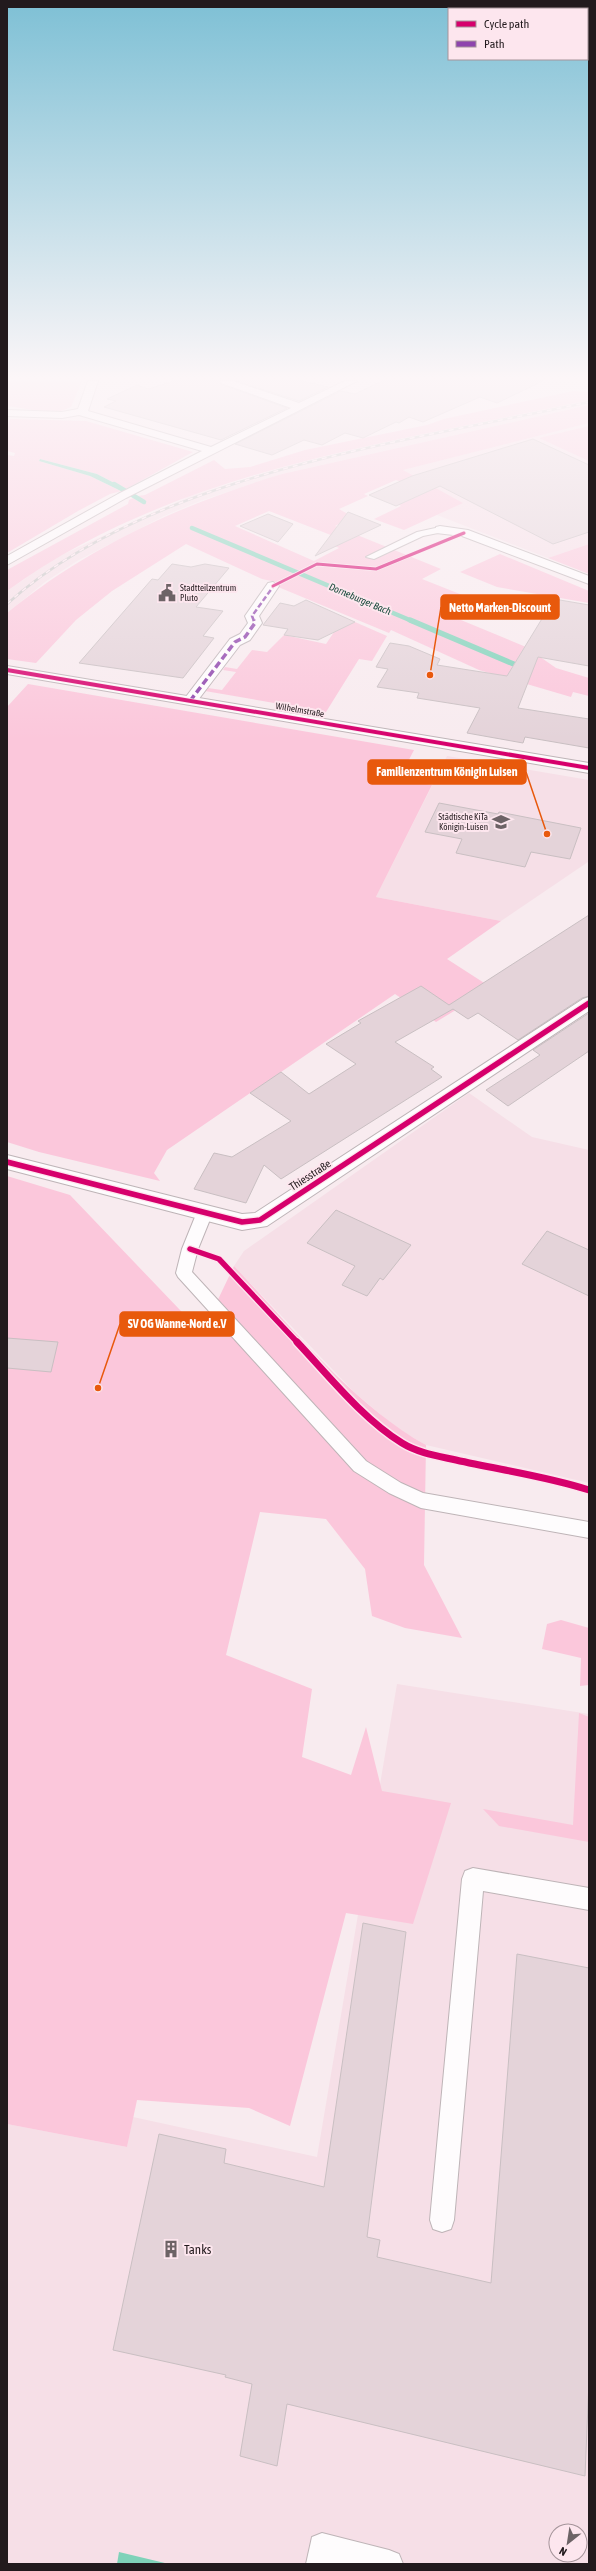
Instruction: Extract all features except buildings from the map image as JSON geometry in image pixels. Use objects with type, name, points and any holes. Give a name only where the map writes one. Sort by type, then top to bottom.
[{"type":"street","points":[[7,561],[113,501]]},
{"type":"street","points":[[440,530],[464,533],[589,580]]},
{"type":"street","points":[[190,701],[236,642],[245,637],[252,628],[255,623],[252,616],[273,586]]},
{"type":"street","name":"Wilhelmstraße","points":[[7,670],[589,768]]},
{"type":"street","name":"Thiesstraße","points":[[7,1162],[242,1222],[260,1220],[589,1003]]},
{"type":"lane","points":[[371,557],[420,534],[440,530]]},
{"type":"lane","points":[[205,1212],[190,1249],[184,1273],[360,1466],[395,1488],[421,1500],[589,1530]]},
{"type":"lane","points":[[442,2220],[473,1879],[589,1899]]},
{"type":"lane","points":[[320,2564],[322,2547],[388,2564]]},
{"type":"shaded area","points":[[7,501],[97,501],[78,511],[7,553]]},
{"type":"shaded area","points":[[129,501],[138,501],[142,503],[146,501],[180,501],[141,516],[72,550],[7,591],[7,570],[128,504]]},
{"type":"shaded area","points":[[179,501],[200,501],[164,516],[77,561],[45,582],[7,613],[7,591],[55,558]]},
{"type":"shaded area","points":[[203,501],[357,501],[339,509],[353,517],[335,526],[441,569],[422,579],[475,600],[444,613],[526,647],[556,668],[589,678],[589,696],[573,692],[571,697],[479,670],[391,630],[389,633],[276,586],[281,583],[262,579],[186,544],[112,591],[76,620],[36,663],[7,659],[7,613],[70,567],[104,547],[173,513]],"holes":[[[269,511],[341,539],[331,544],[339,548],[314,561],[235,526]]]},
{"type":"shaded area","points":[[400,501],[459,501],[463,503],[404,530],[374,519],[401,506],[395,503]]},
{"type":"shaded area","points":[[458,501],[589,501],[589,544],[548,558],[437,515],[462,503]]},
{"type":"shaded area","points":[[589,544],[589,574],[548,558]]},
{"type":"shaded area","points":[[500,554],[589,591],[589,603],[497,587],[460,572]]},
{"type":"shaded area","points":[[355,622],[387,636],[372,661],[359,659],[326,712],[205,691],[208,688],[222,690],[236,672],[223,670],[225,667],[237,669],[252,650],[267,652],[284,635],[326,644],[334,632]]},
{"type":"shaded area","points":[[28,684],[414,750],[399,779],[432,785],[376,897],[501,921],[447,959],[492,988],[436,1022],[395,994],[167,1150],[154,1173],[160,1181],[39,1152],[7,1142],[7,707]]},
{"type":"shaded area","name":"Städtische KiTa Königin-Luisen","points":[[447,756],[589,780],[588,862],[501,921],[376,897]]},
{"type":"shaded area","points":[[469,1093],[532,1137],[589,1150],[589,1483],[426,1445],[398,1429],[355,1393],[234,1266],[244,1251]]},
{"type":"shaded area","points":[[7,1176],[70,1195],[202,1333],[234,1266],[301,1339],[348,1386],[399,1428],[426,1445],[424,1565],[462,1638],[405,1628],[372,1616],[365,1569],[326,1519],[260,1512],[226,1655],[312,1689],[302,1757],[351,1775],[366,1727],[382,1791],[451,1803],[413,1924],[346,1913],[290,2126],[249,2108],[137,2100],[127,2147],[7,2124]]},
{"type":"shaded area","points":[[561,1620],[589,1628],[589,1685],[580,1686],[581,1658],[542,1649],[547,1624]]},
{"type":"shaded area","points":[[397,1684],[589,1714],[589,2564],[7,2564],[7,2124],[127,2147],[133,2117],[317,2157]]},
{"type":"shaded area","points":[[579,1713],[589,1717],[589,1842],[499,1826],[483,1809],[573,1825]]},
{"type":"shaded area","points":[[119,2552],[169,2564],[117,2564]]},
{"type":"waterway","name":"Dorneburger Bach","points":[[192,528],[412,621]]},
{"type":"waterway","name":"Dorneburger Bach","points":[[410,620],[523,668]]},
{"type":"railway","points":[[7,604],[66,560],[132,523],[187,501]]},
{"type":"marked path","points":[[190,701],[235,642],[245,637],[255,623],[252,616],[275,584]]},
{"type":"cycle path","points":[[273,586],[317,564],[376,569],[464,533]]},
{"type":"cycle path","points":[[7,670],[589,768]]},
{"type":"cycle path","points":[[7,1162],[242,1222],[260,1220],[589,1003]]},
{"type":"cycle path","points":[[190,1249],[219,1259],[346,1394],[380,1426],[402,1443],[422,1452],[516,1474],[561,1481],[589,1490]]},
{"type":"place","name":"Stadtteilzentrum Pluto","points":[[167,593]]},
{"type":"place","name":"Netto Marken-Discount","points":[[430,675]]},
{"type":"place","name":"Städtische KiTa Königin-Luisen","points":[[501,822]]},
{"type":"place","name":"Familienzentrum Königin Luisen","points":[[547,834]]},
{"type":"place","name":"SV OG Wanne-Nord e.V","points":[[98,1388]]},
{"type":"place","name":"Tanks","points":[[171,2249]]}]
